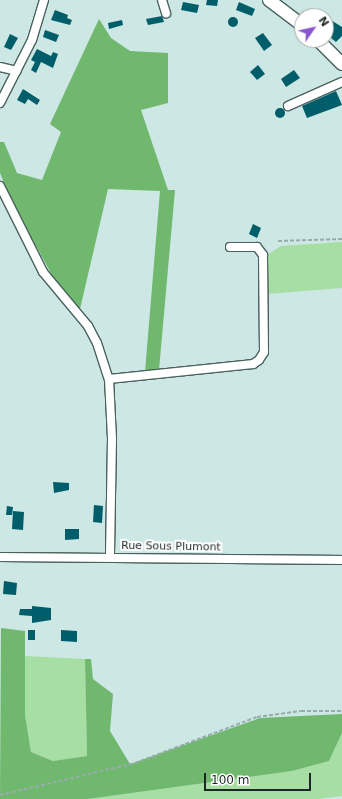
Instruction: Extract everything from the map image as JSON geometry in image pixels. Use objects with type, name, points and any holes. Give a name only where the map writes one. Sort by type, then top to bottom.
[{"type":"main road","points":[[269,0],[294,19]]},
{"type":"main road","points":[[337,53],[342,64]]},
{"type":"street","points":[[0,103],[34,34],[44,0]]},
{"type":"street","points":[[162,0],[166,13]]},
{"type":"street","points":[[0,67],[17,70]]},
{"type":"street","points":[[288,106],[342,82]]},
{"type":"street","points":[[0,186],[43,272],[88,326],[97,343],[109,379],[112,439],[110,557]]},
{"type":"street","points":[[109,379],[252,364],[259,360],[264,352],[263,255],[257,247],[230,246]]},
{"type":"street","name":"Rue Sous Plumont","points":[[0,557],[342,560]]},
{"type":"path","points":[[278,241],[342,239]]},
{"type":"path","points":[[0,795],[135,763],[257,717],[301,710],[342,711]]},
{"type":"green space","points":[[99,19],[111,38],[130,51],[168,53],[168,103],[141,110],[168,190],[175,190],[159,370],[145,372],[160,191],[108,189],[80,309],[53,277],[12,202],[0,173],[0,142],[4,142],[17,173],[42,180],[61,132],[50,124]]},
{"type":"green space","points":[[342,242],[342,288],[267,294],[267,255],[281,246]]},
{"type":"green space","points":[[1,628],[25,631],[25,715],[31,752],[53,761],[87,756],[85,659],[91,659],[93,679],[113,694],[110,731],[130,764],[260,718],[342,714],[342,733],[329,761],[292,771],[88,799],[0,799]]},
{"type":"green space","points":[[25,656],[85,659],[87,756],[53,761],[31,752],[25,715]]},
{"type":"green space","points":[[342,733],[342,796],[318,799],[88,799],[292,771],[329,761]]},
{"type":"building","points":[[207,0],[218,0],[217,6],[206,5]]},
{"type":"building","points":[[183,2],[199,5],[197,13],[181,10]]},
{"type":"building","points":[[239,2],[255,9],[252,16],[236,10]]},
{"type":"building","points":[[55,10],[68,15],[67,18],[72,20],[70,25],[51,20]]},
{"type":"building","points":[[162,16],[164,22],[148,25],[146,19]]},
{"type":"building","points":[[231,17],[235,17],[237,18],[237,26],[231,27],[228,24],[228,20]]},
{"type":"building","points":[[122,20],[123,25],[109,29],[108,23]]},
{"type":"building","points":[[334,22],[342,27],[342,36],[336,42],[334,40]]},
{"type":"building","points":[[45,30],[59,35],[56,42],[43,37]]},
{"type":"building","points":[[263,33],[272,45],[264,51],[255,38]]},
{"type":"building","points":[[10,34],[18,38],[11,50],[4,47]]},
{"type":"building","points":[[37,49],[51,56],[53,52],[58,54],[53,68],[41,62],[36,73],[31,70],[35,62],[31,60]]},
{"type":"building","points":[[258,65],[265,74],[257,80],[250,72]]},
{"type":"building","points":[[294,70],[300,78],[286,87],[281,79]]},
{"type":"building","points":[[23,89],[40,100],[37,105],[28,99],[25,104],[17,100]]},
{"type":"building","points":[[336,91],[342,105],[307,118],[302,106]]},
{"type":"building","points":[[278,108],[282,108],[284,109],[284,117],[278,118],[275,115],[275,111]]},
{"type":"building","points":[[253,224],[261,228],[257,238],[249,234]]},
{"type":"building","points":[[53,482],[69,483],[69,490],[54,493]]},
{"type":"building","points":[[94,505],[103,506],[102,523],[93,522]]},
{"type":"building","points":[[7,506],[13,507],[12,515],[6,515]]},
{"type":"building","points":[[13,511],[24,512],[23,530],[12,529]]},
{"type":"building","points":[[65,529],[79,529],[79,539],[65,540]]},
{"type":"building","points":[[4,581],[17,583],[16,595],[3,594]]},
{"type":"building","points":[[32,606],[51,608],[51,620],[32,623],[32,616],[19,615],[20,609],[32,609]]},
{"type":"building","points":[[28,630],[35,630],[35,640],[28,640]]},
{"type":"building","points":[[61,630],[77,631],[77,642],[61,641]]}]
